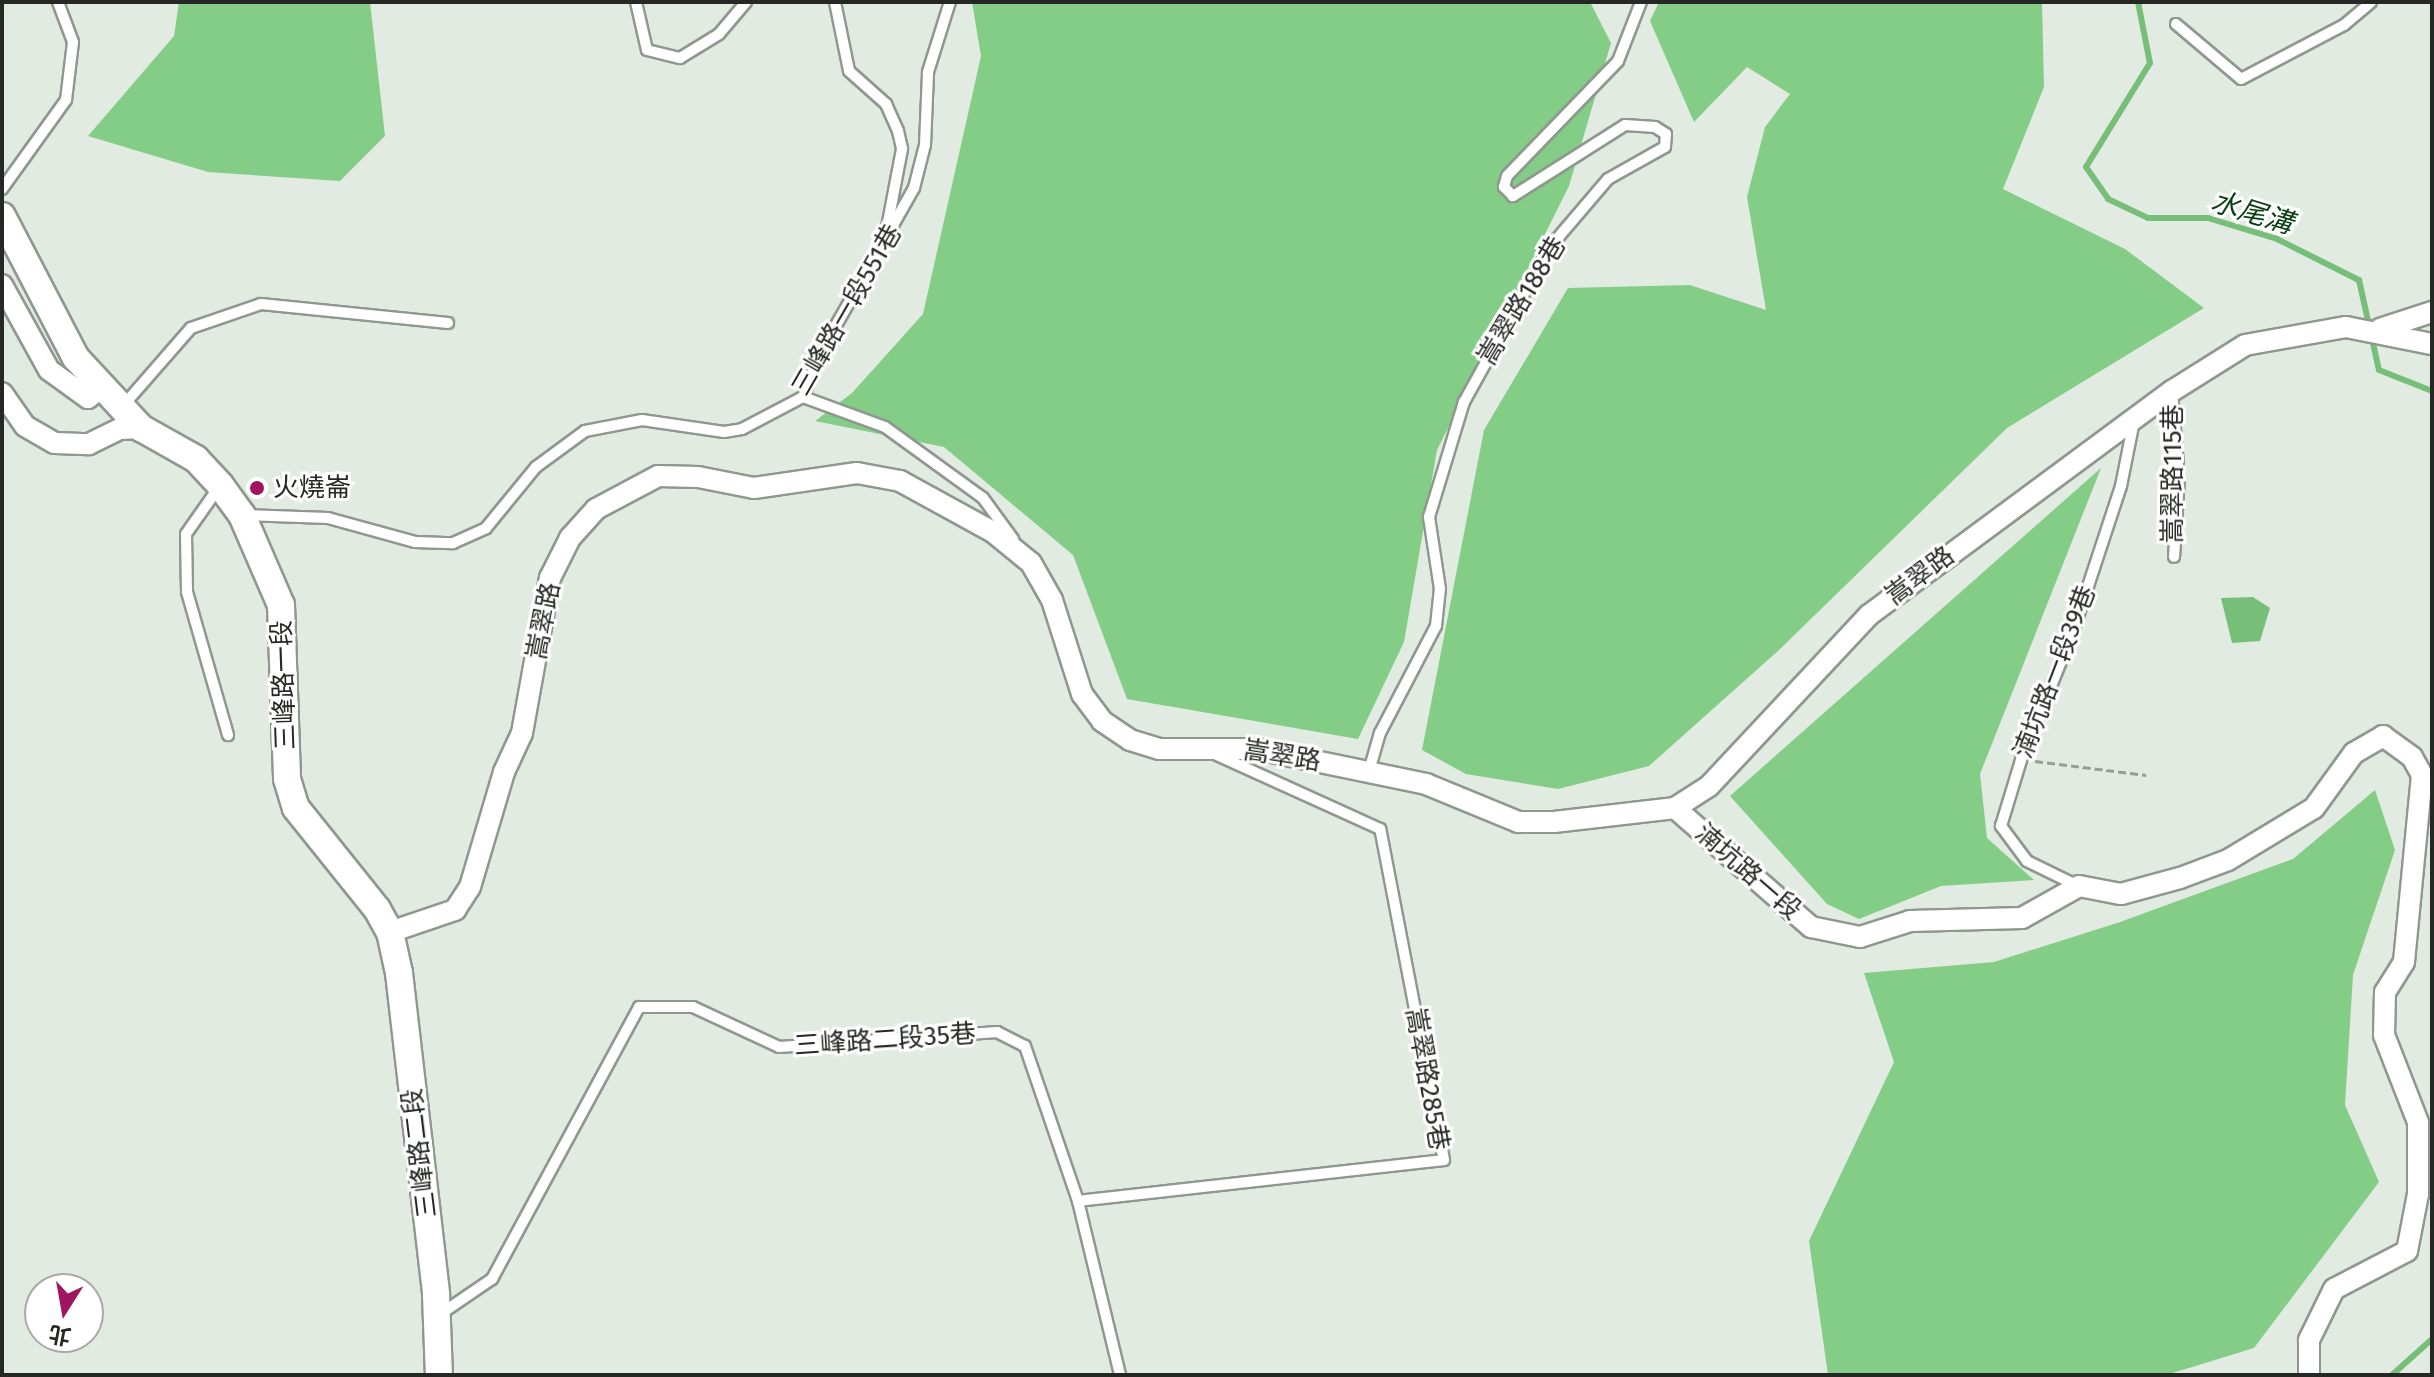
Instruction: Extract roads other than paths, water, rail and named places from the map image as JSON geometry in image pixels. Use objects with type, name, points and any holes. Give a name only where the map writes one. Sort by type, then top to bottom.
[{"type":"street","name":"三峰路一段","points":[[2,216],[76,358],[141,428],[196,459],[242,515],[281,605],[287,779],[296,808],[359,881],[390,932]]},
{"type":"street","points":[[2,285],[49,370],[88,398],[101,387]]},
{"type":"street","points":[[2380,329],[2432,312]]},
{"type":"street","name":"嵩翠路","points":[[390,932],[455,910],[470,887],[504,772],[522,733],[550,578],[570,538],[596,509],[658,476],[698,477],[754,488],[857,473],[900,481],[952,508],[1031,563],[1052,600],[1082,694],[1102,721],[1130,740],[1160,749],[1257,749],[1369,771],[1426,784],[1518,822],[1675,808],[1709,786],[1869,615],[2172,391],[2245,345],[2346,327],[2380,329],[2432,344]]},
{"type":"street","points":[[2,393],[25,426],[55,443],[89,444],[120,429],[141,428]]},
{"type":"street","points":[[2079,886],[2121,894],[2228,860],[2314,808],[2354,753],[2383,736],[2412,757],[2422,775],[2404,962],[2385,992],[2384,1035],[2418,1122],[2418,1194],[2407,1251],[2334,1289],[2309,1340],[2309,1375]]},
{"type":"street","name":"湳坑路一段","points":[[1675,808],[1811,927],[1860,937],[1910,921],[2022,918],[2079,886]]},
{"type":"street","name":"三峰路二段","points":[[390,932],[399,973],[437,1316],[439,1375]]},
{"type":"lane","points":[[2,189],[66,100],[73,42],[58,2]]},
{"type":"lane","points":[[636,2],[647,50],[680,58],[719,34],[746,2]]},
{"type":"lane","points":[[835,2],[849,71],[886,104],[902,149],[883,248]]},
{"type":"lane","name":"三峰路一段551巷","points":[[242,515],[328,518],[415,542],[453,543],[486,528],[536,467],[585,431],[642,420],[724,432],[742,429],[803,397],[822,350],[905,211],[921,166],[928,72],[950,2]]},
{"type":"lane","name":"嵩翠路188巷","points":[[1369,771],[1380,733],[1436,626],[1440,597],[1429,517],[1464,402],[1550,247],[1608,179],[1665,147],[1666,134],[1655,127],[1625,125],[1513,196],[1504,187],[1507,176],[1618,61],[1641,2]]},
{"type":"lane","points":[[2176,24],[2241,79],[2344,25],[2371,2]]},
{"type":"lane","points":[[120,408],[191,328],[261,304],[448,323]]},
{"type":"lane","name":"嵩翠路115巷","points":[[2172,391],[2179,478],[2174,557]]},
{"type":"lane","points":[[803,397],[885,427],[971,489],[1031,563]]},
{"type":"lane","name":"湳坑路一段39巷","points":[[2079,886],[2027,861],[2001,826],[2021,760],[2073,632],[2121,486],[2134,419]]},
{"type":"lane","points":[[220,485],[186,534],[187,592],[228,735]]},
{"type":"lane","name":"嵩翠路285巷","points":[[1078,1201],[1444,1160],[1380,829],[1203,748]]},
{"type":"lane","name":"三峰路二段35巷","points":[[437,1316],[492,1279],[639,1007],[693,1007],[779,1047],[997,1032],[1025,1046],[1078,1201],[1120,1375]]},
{"type":"waterway","name":"水尾溝","points":[[2138,2],[2150,63],[2086,167],[2108,199],[2148,218],[2208,218],[2277,239],[2359,280],[2379,370],[2432,391]]},
{"type":"waterway","name":"水尾溝","points":[[2392,1375],[2432,1339]]},
{"type":"place","name":"火燒崙","points":[[257,488]]}]
